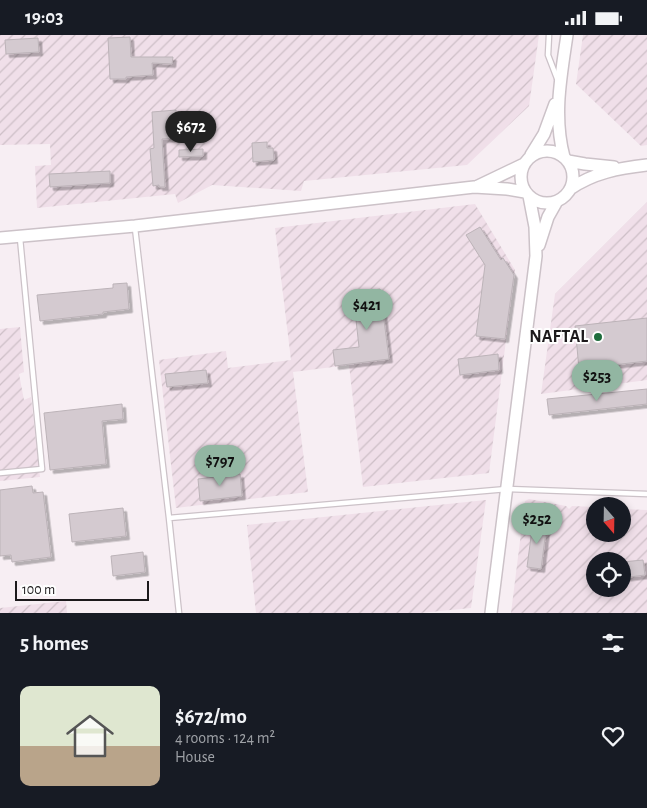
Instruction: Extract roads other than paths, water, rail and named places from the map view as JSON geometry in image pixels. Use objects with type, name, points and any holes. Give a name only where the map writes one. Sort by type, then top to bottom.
[{"type":"street","points":[[567,35],[559,89],[559,133],[566,159],[572,171],[573,177],[570,189]]},
{"type":"street","points":[[491,613],[536,256],[535,227],[520,175],[527,160],[544,134],[559,89]]},
{"type":"street","points":[[474,187],[542,151],[548,150],[554,151],[566,159],[593,165],[625,167],[647,165]]},
{"type":"street","points":[[536,256],[548,217],[557,201],[570,189],[590,177],[625,167]]},
{"type":"street","points":[[0,238],[135,226],[474,187],[508,189],[527,194],[539,202],[557,201]]},
{"type":"lane","points":[[548,35],[548,55],[559,89]]},
{"type":"lane","points":[[135,226],[170,518],[179,613]]},
{"type":"lane","points":[[0,473],[42,469],[20,236]]},
{"type":"lane","points":[[170,518],[507,489],[647,494]]},
{"type":"place","name":"NAFTAL","points":[[598,337]]}]
